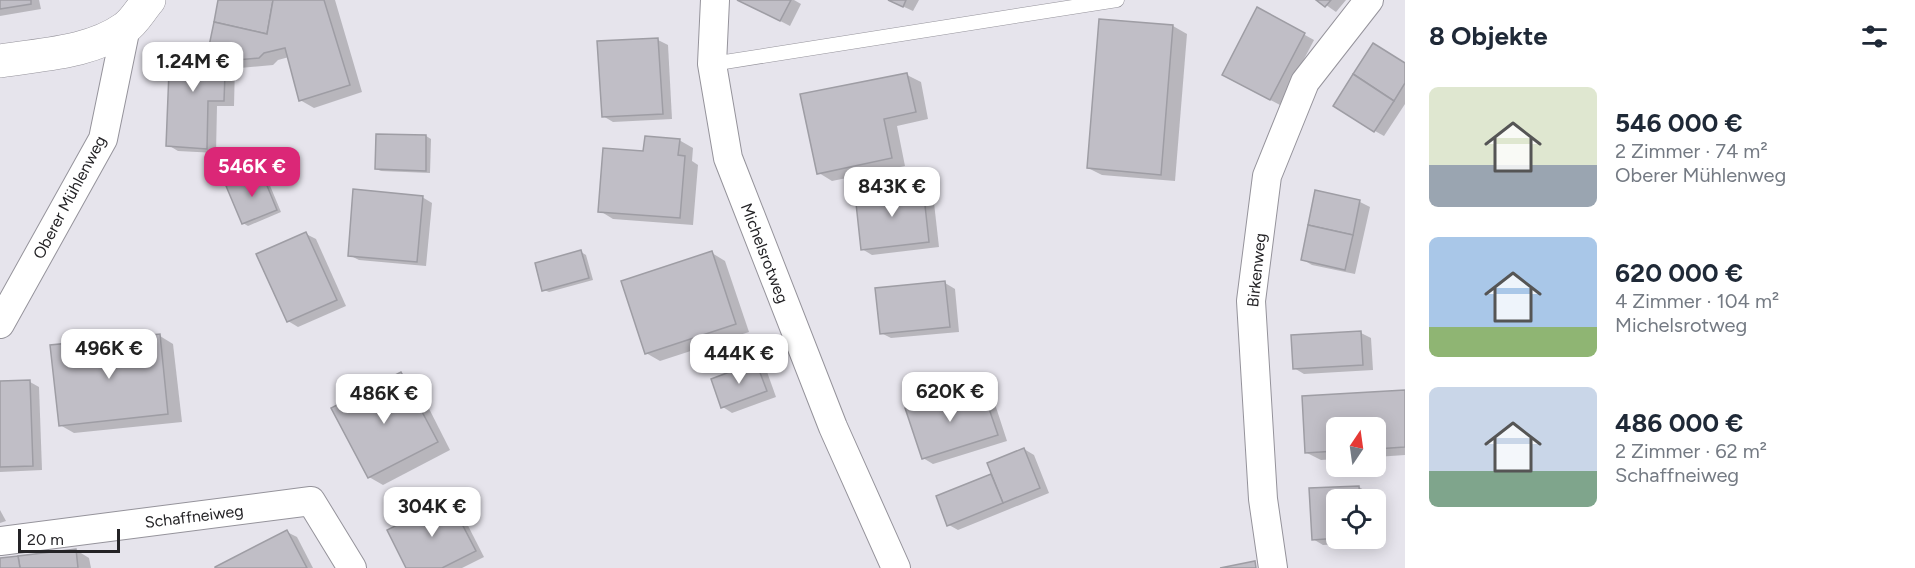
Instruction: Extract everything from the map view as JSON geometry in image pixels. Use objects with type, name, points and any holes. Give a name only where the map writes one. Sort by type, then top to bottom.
[{"type":"street","name":"Oberer Mühlenweg","points":[[0,324],[103,139],[126,27],[148,0]]},
{"type":"street","name":"Michelsrotweg","points":[[715,0],[712,64],[728,158],[833,427],[896,568]]},
{"type":"street","name":"Birkenweg","points":[[1273,568],[1263,499],[1251,301],[1267,176],[1305,82],[1369,0]]},
{"type":"street","points":[[0,61],[81,47],[101,41],[126,27]]},
{"type":"street","name":"Schaffneiweg","points":[[0,541],[311,501],[352,568]]},
{"type":"lane","points":[[712,64],[1117,0]]},
{"type":"building","points":[[0,0],[31,0],[31,4],[0,9]]},
{"type":"building","points":[[218,0],[273,0],[267,34],[214,22]]},
{"type":"building","points":[[273,0],[324,0],[350,85],[299,101],[285,48],[264,53],[259,58],[225,61],[226,46],[209,46],[214,22],[267,34]]},
{"type":"building","points":[[737,0],[791,0],[780,21]]},
{"type":"building","points":[[888,0],[906,0],[903,7]]},
{"type":"building","points":[[1316,0],[1331,0],[1325,7]]},
{"type":"building","points":[[1257,7],[1305,33],[1270,100],[1222,75]]},
{"type":"building","points":[[1099,19],[1173,25],[1161,175],[1087,168]]},
{"type":"building","points":[[658,38],[663,114],[602,117],[597,41]]},
{"type":"building","points":[[1373,43],[1405,63],[1405,83],[1394,101],[1353,74]]},
{"type":"building","points":[[170,46],[226,46],[224,101],[208,101],[207,149],[166,146]]},
{"type":"building","points":[[907,73],[916,112],[884,119],[892,158],[817,174],[800,94]]},
{"type":"building","points":[[1353,74],[1394,101],[1374,132],[1333,106]]},
{"type":"building","points":[[376,134],[426,135],[426,171],[375,169]]},
{"type":"building","points":[[645,136],[680,139],[678,155],[685,156],[680,218],[598,212],[603,148],[643,151]]},
{"type":"building","points":[[261,171],[277,210],[242,224],[226,186]]},
{"type":"building","points":[[923,187],[929,242],[861,250],[855,194]]},
{"type":"building","points":[[353,189],[423,196],[417,262],[348,256]]},
{"type":"building","points":[[1315,190],[1360,200],[1353,235],[1308,225]]},
{"type":"building","points":[[1308,225],[1353,235],[1345,270],[1301,260]]},
{"type":"building","points":[[306,232],[337,300],[287,322],[256,254]]},
{"type":"building","points":[[581,250],[589,278],[542,291],[535,263]]},
{"type":"building","points":[[712,251],[736,324],[645,354],[621,281]]},
{"type":"building","points":[[945,281],[950,327],[880,334],[875,288]]},
{"type":"building","points":[[1361,331],[1363,365],[1293,369],[1291,335]]},
{"type":"building","points":[[160,334],[168,414],[59,426],[50,345]]},
{"type":"building","points":[[756,362],[767,391],[721,408],[711,379]]},
{"type":"building","points":[[401,372],[438,442],[368,478],[331,408]]},
{"type":"building","points":[[30,380],[33,466],[0,467],[0,381]]},
{"type":"building","points":[[1405,390],[1405,447],[1386,448],[1386,417],[1326,417],[1326,452],[1305,453],[1302,396]]},
{"type":"building","points":[[959,391],[962,401],[984,394],[998,435],[922,459],[905,408]]},
{"type":"building","points":[[1024,448],[1040,488],[1003,503],[987,463]]},
{"type":"building","points":[[991,474],[1003,503],[947,526],[936,496]]},
{"type":"building","points":[[1359,486],[1359,489],[1326,489],[1326,539],[1312,540],[1309,488]]},
{"type":"building","points":[[449,499],[476,551],[442,568],[406,568],[387,530]]},
{"type":"building","points":[[287,530],[307,568],[215,568],[215,567]]},
{"type":"building","points":[[76,549],[78,568],[20,568],[18,556]]},
{"type":"building","points":[[18,556],[20,568],[0,568],[0,558]]},
{"type":"building","points":[[1255,561],[1256,568],[1220,568]]}]
